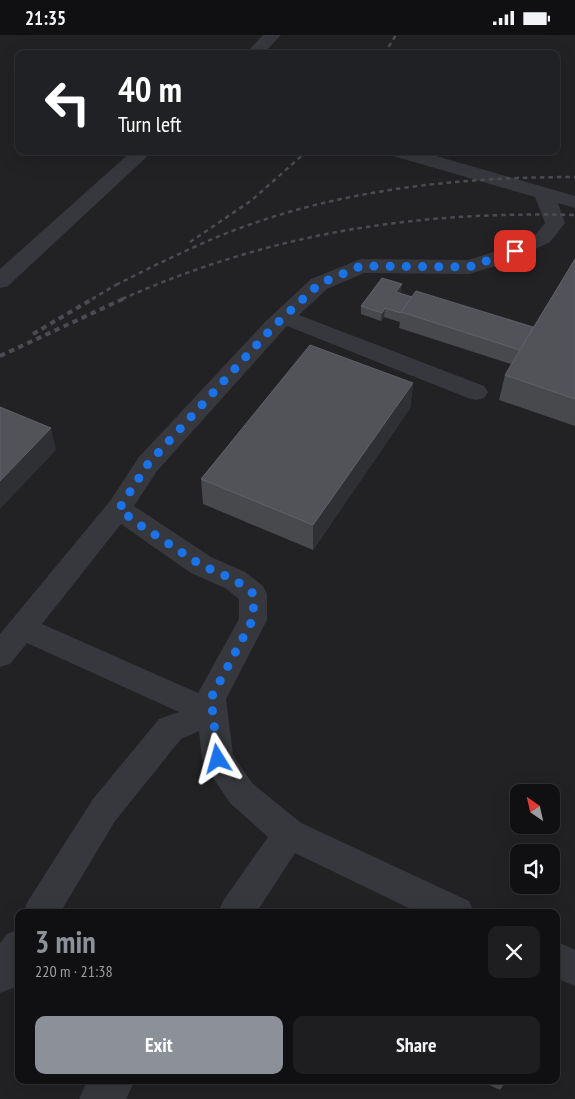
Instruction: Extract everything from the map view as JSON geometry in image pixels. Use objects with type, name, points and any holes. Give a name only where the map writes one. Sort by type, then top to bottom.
[{"type":"lane","points":[[257,50],[273,35]]},
{"type":"lane","points":[[0,281],[140,155]]},
{"type":"lane","points":[[411,155],[575,202]]},
{"type":"lane","points":[[0,655],[119,509],[148,464],[284,317],[319,284],[361,266],[469,267],[501,257],[543,238],[555,223],[544,193]]},
{"type":"lane","points":[[284,317],[476,392]]},
{"type":"lane","points":[[119,509],[201,565],[235,580],[254,594],[253,619],[211,698],[218,759],[241,793],[289,834],[448,909]]},
{"type":"lane","points":[[22,628],[212,713]]},
{"type":"lane","points":[[42,909],[104,809],[170,729],[212,713]]},
{"type":"lane","points":[[238,909],[289,834]]},
{"type":"lane","points":[[0,975],[15,952]]},
{"type":"lane","points":[[560,961],[575,968]]},
{"type":"lane","points":[[98,1099],[105,1096],[113,1084]]},
{"type":"shaded area","points":[[0,35],[575,35],[575,1099],[0,1099]]},
{"type":"building","points":[[575,259],[575,399],[505,375]]},
{"type":"building","points":[[382,278],[402,284],[396,292],[412,297],[401,313],[385,308],[382,313],[361,306]]},
{"type":"building","points":[[416,291],[533,327],[520,350],[401,312]]},
{"type":"building","points":[[310,345],[413,383],[313,525],[201,479]]},
{"type":"building","points":[[0,407],[51,428],[0,481]]},
{"type":"railway","points":[[387,50],[396,35]]},
{"type":"railway","points":[[190,242],[252,200],[303,155]]},
{"type":"railway","points":[[116,285],[222,235],[308,207],[351,197],[440,183],[575,177]]},
{"type":"railway","points":[[122,299],[178,276],[233,257],[289,242],[344,231],[400,222],[457,217],[575,215]]},
{"type":"railway","points":[[92,299],[121,282]]},
{"type":"railway","points":[[33,334],[94,298]]},
{"type":"railway","points":[[0,356],[125,298]]},
{"type":"route","points":[[218,759],[211,698],[253,619],[254,594],[235,580],[201,565],[119,509],[148,464],[273,327],[319,284],[361,266],[469,267],[515,251]]}]
